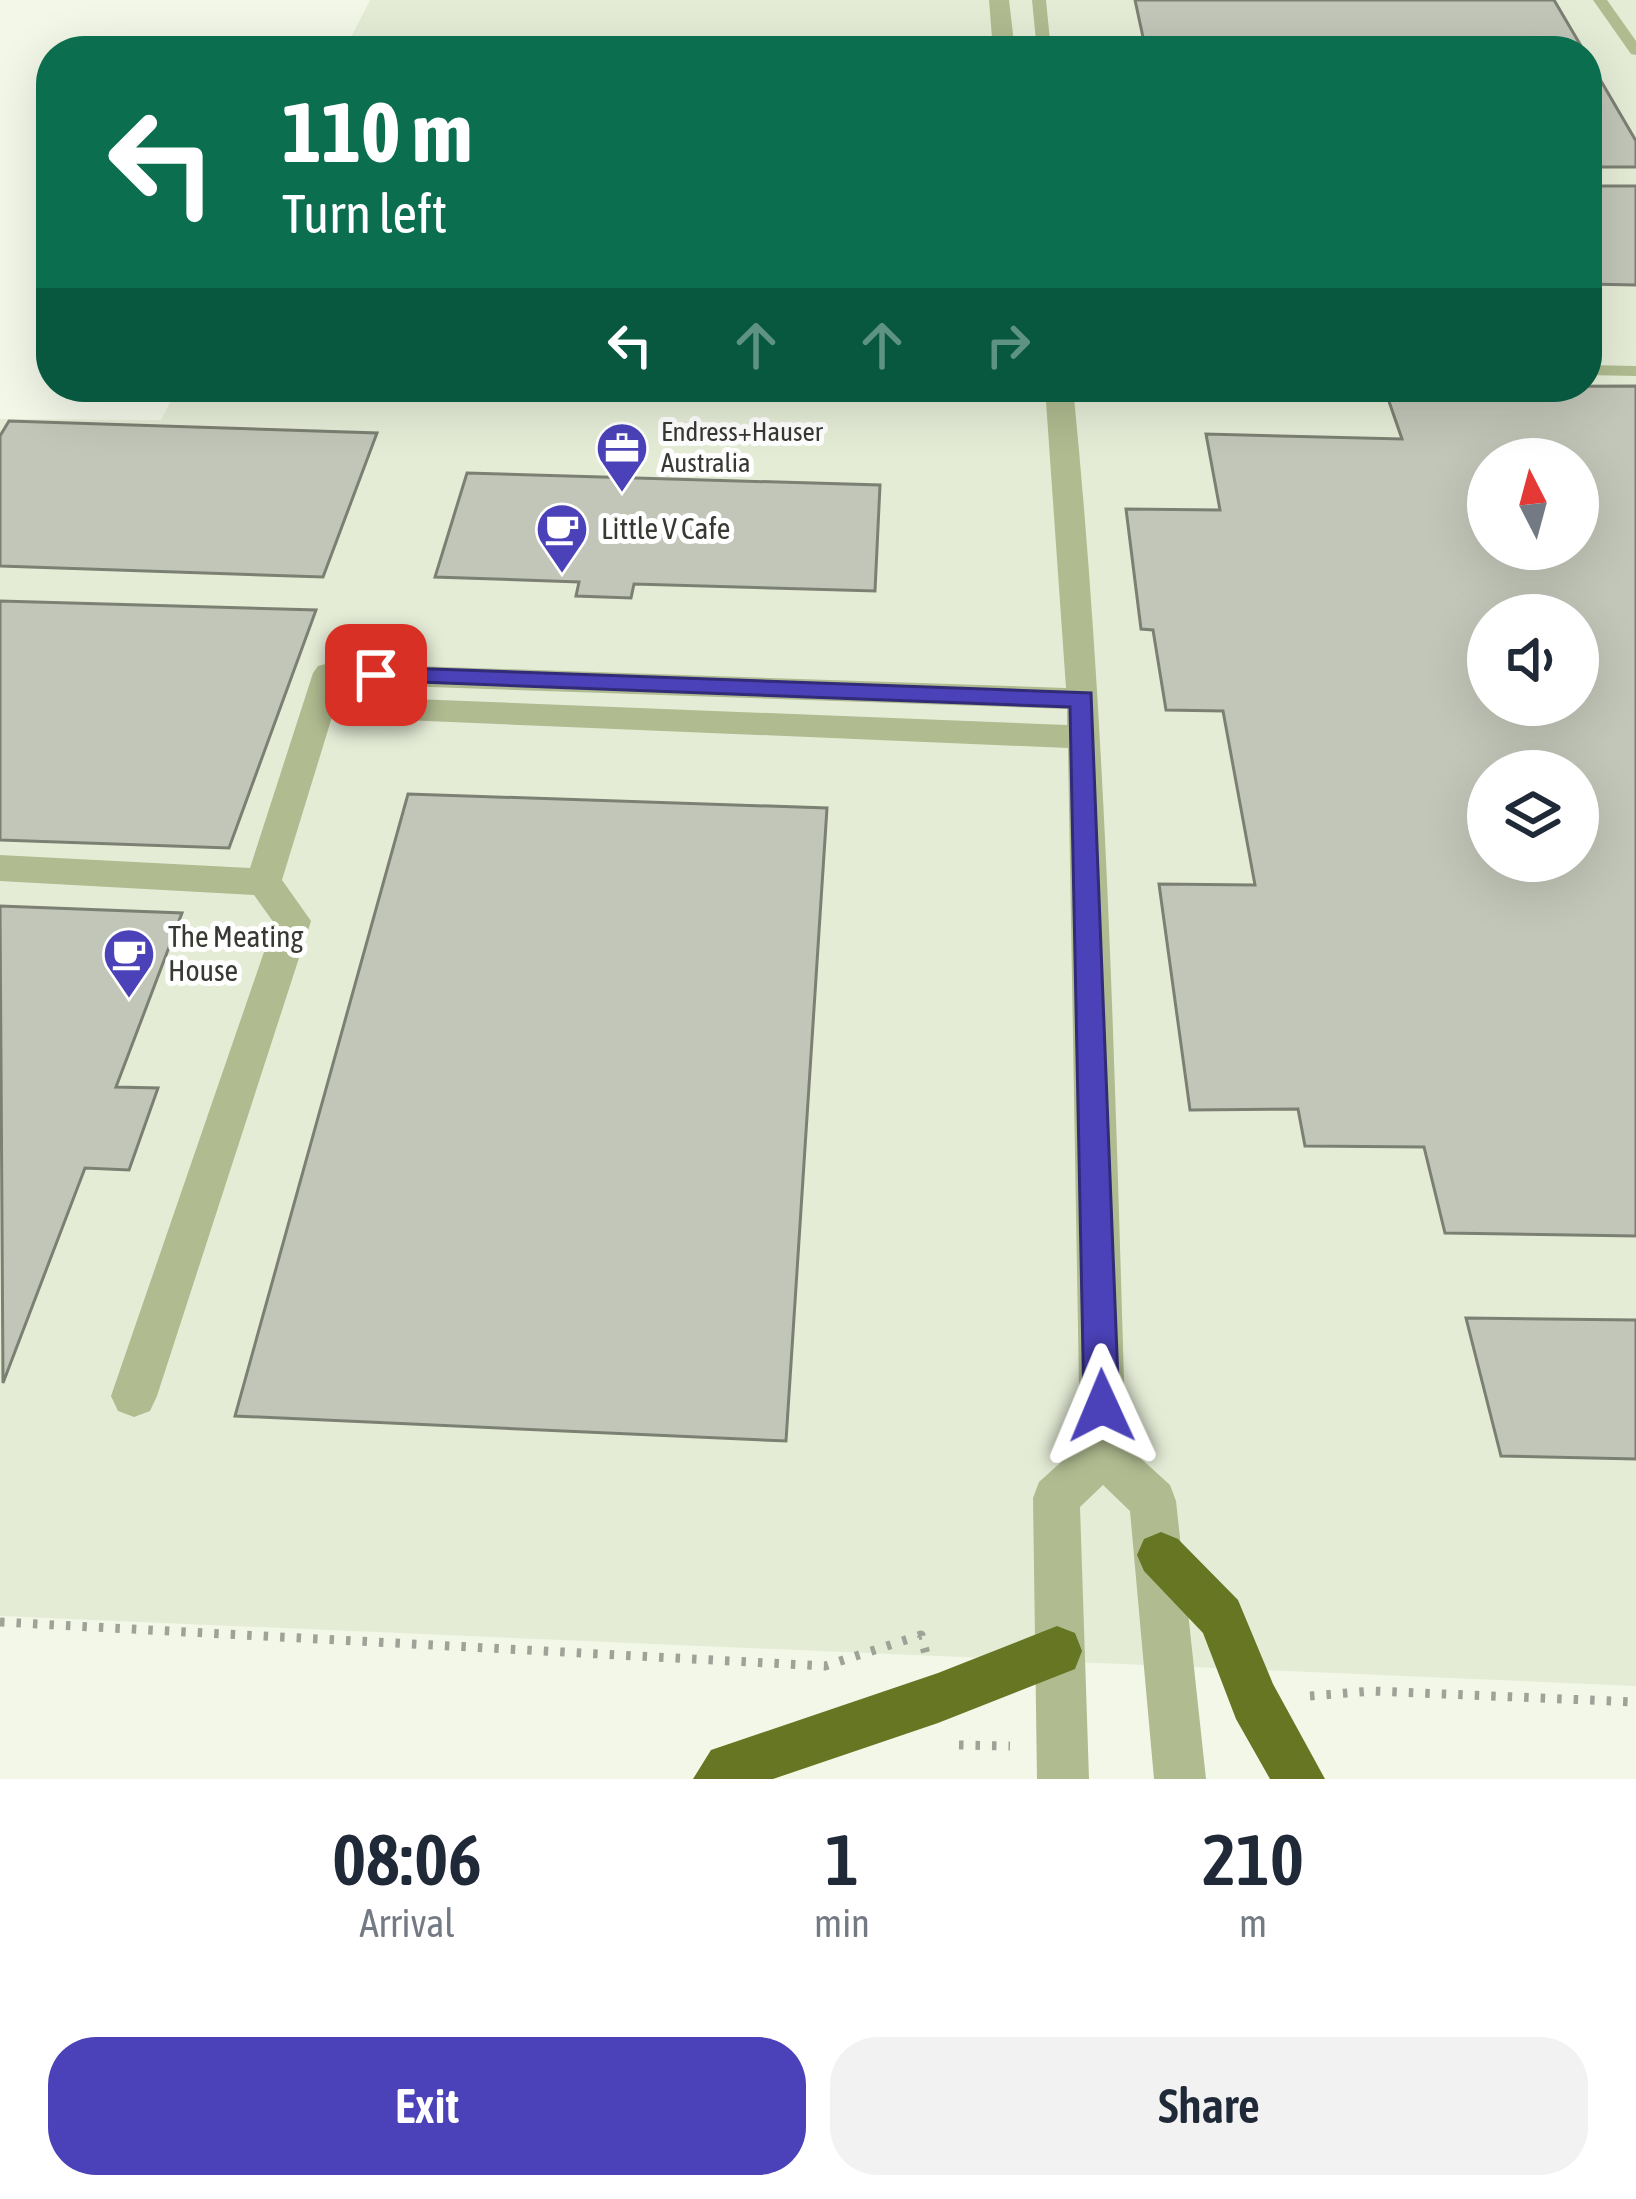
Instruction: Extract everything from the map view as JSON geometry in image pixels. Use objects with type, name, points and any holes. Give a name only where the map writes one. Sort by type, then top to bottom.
[{"type":"highway","points":[[1161,1555],[1221,1616],[1261,1713],[1299,1779]]},
{"type":"highway","points":[[719,1779],[729,1768],[938,1698],[1057,1651]]},
{"type":"street","points":[[999,0],[1003,36]]},
{"type":"street","points":[[1061,402],[1073,515],[1084,737],[1103,1454],[1154,1501],[1180,1779]]},
{"type":"street","points":[[264,882],[329,673],[1082,699]]},
{"type":"street","points":[[321,706],[1084,737]]},
{"type":"street","points":[[0,868],[264,882]]},
{"type":"street","points":[[134,1396],[293,921],[264,882]]},
{"type":"street","points":[[1063,1779],[1056,1498],[1103,1454]]},
{"type":"lane","points":[[1039,0],[1043,36]]},
{"type":"lane","points":[[1600,0],[1636,51]]},
{"type":"lane","points":[[1602,370],[1636,371]]},
{"type":"path","points":[[0,1622],[825,1666],[921,1635]]},
{"type":"path","points":[[1261,1713],[1293,1698],[1372,1690],[1636,1702]]},
{"type":"shaded area","points":[[370,0],[1636,0],[1636,1686],[0,1616],[0,419],[161,420],[170,402],[1602,402],[1602,36],[352,36]]},
{"type":"building","points":[[1135,0],[1554,0],[1575,36],[1143,36]]},
{"type":"building","points":[[1602,83],[1636,141],[1636,167],[1602,167]]},
{"type":"building","points":[[1602,186],[1636,186],[1636,285],[1602,284]]},
{"type":"building","points":[[1602,386],[1636,386],[1636,1236],[1445,1233],[1424,1147],[1305,1146],[1298,1109],[1190,1110],[1159,884],[1255,885],[1223,711],[1166,710],[1153,630],[1141,629],[1126,509],[1220,510],[1206,434],[1402,439],[1389,402],[1602,402]]},
{"type":"building","points":[[9,421],[377,433],[323,577],[0,566],[0,436]]},
{"type":"building","points":[[467,473],[880,485],[875,591],[634,584],[631,598],[576,596],[579,582],[435,577]]},
{"type":"building","points":[[0,601],[316,610],[229,848],[0,840]]},
{"type":"building","points":[[408,794],[827,808],[786,1441],[235,1416]]},
{"type":"building","points":[[0,906],[182,913],[116,1087],[158,1088],[129,1170],[85,1168],[3,1383]]},
{"type":"building","points":[[1466,1318],[1636,1320],[1636,1459],[1501,1456]]},
{"type":"place","name":"Endress+Hauser Australia","points":[[622,494]]},
{"type":"place","name":"Little V Cafe","points":[[562,575]]},
{"type":"place","name":"The Meating House","points":[[129,1000]]},
{"type":"route","points":[[376,675],[1082,699],[1102,1406]]}]
